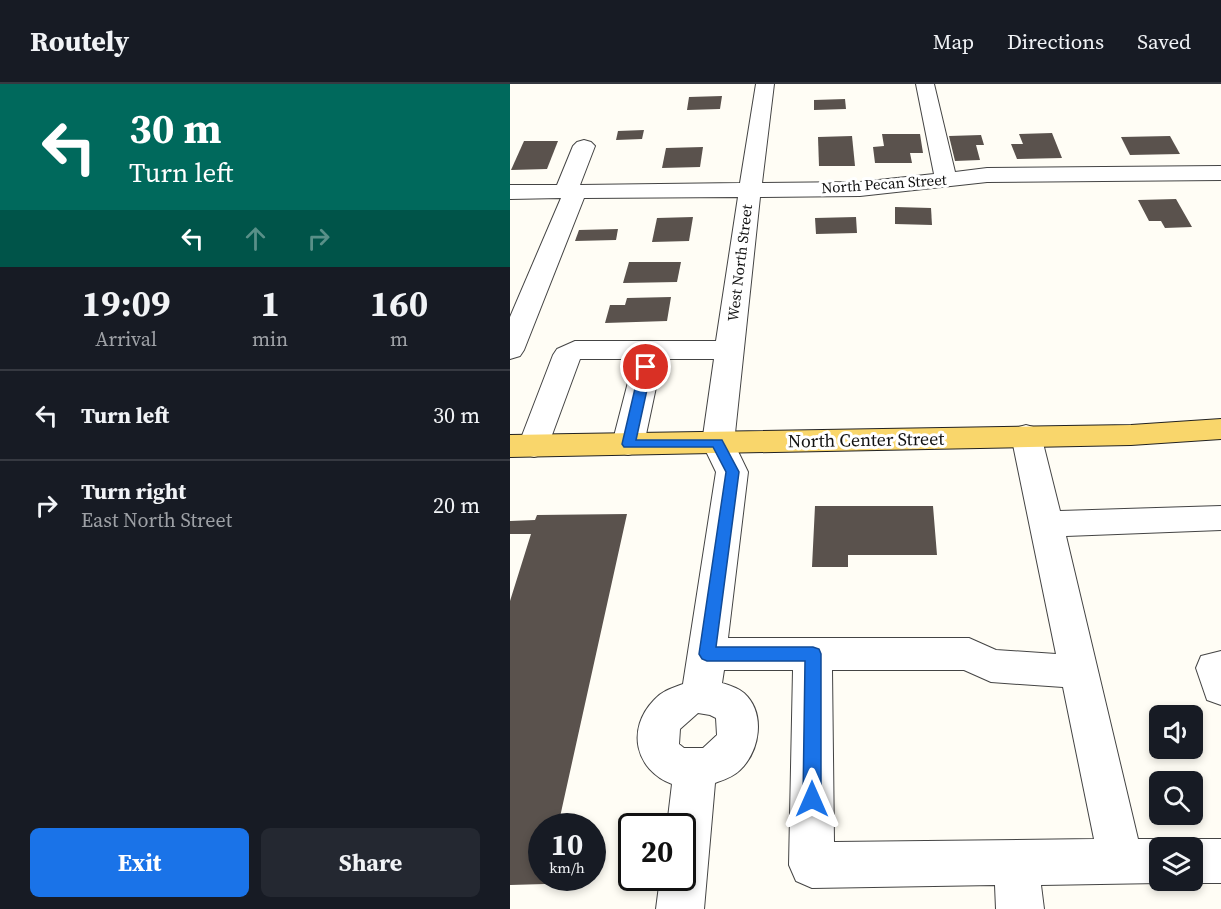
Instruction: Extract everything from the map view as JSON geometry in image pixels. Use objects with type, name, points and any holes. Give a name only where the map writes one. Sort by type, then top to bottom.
[{"type":"main road","name":"North Center Street","points":[[522,446],[1026,435],[1131,435],[1221,429]]},
{"type":"street","name":"West North Street","points":[[718,443],[749,189],[765,84]]},
{"type":"street","points":[[925,84],[946,180]]},
{"type":"street","points":[[510,350],[571,191],[584,146]]},
{"type":"street","name":"North Pecan Street","points":[[510,192],[860,189],[987,175],[1221,173]]},
{"type":"street","points":[[522,446],[567,355],[575,350],[729,350]]},
{"type":"street","points":[[628,444],[650,350]]},
{"type":"street","points":[[813,654],[812,866],[1140,861],[1078,672],[1026,435]]},
{"type":"street","points":[[701,696],[732,472],[718,443]]},
{"type":"street","points":[[1046,524],[1221,518]]},
{"type":"street","points":[[707,654],[969,654],[991,666],[1078,672]]},
{"type":"street","points":[[1221,667],[1215,668],[1221,688]]},
{"type":"street","points":[[701,696],[721,699],[737,716],[740,726],[738,740],[719,762],[695,769],[677,766],[666,758],[659,749],[658,726],[673,706],[684,699],[701,696]]},
{"type":"street","points":[[680,909],[695,769]]},
{"type":"street","points":[[1203,861],[1221,861]]},
{"type":"street","points":[[1016,862],[1020,909]]},
{"type":"building","points":[[722,96],[720,109],[687,110],[689,97]]},
{"type":"building","points":[[845,99],[846,109],[814,110],[814,100]]},
{"type":"building","points":[[644,130],[642,139],[616,140],[618,131]]},
{"type":"building","points":[[1052,133],[1062,158],[1017,159],[1011,144],[1023,144],[1019,134]]},
{"type":"building","points":[[882,134],[920,134],[923,153],[910,153],[912,163],[875,163],[873,147],[884,146]]},
{"type":"building","points":[[981,135],[984,145],[976,145],[980,160],[955,161],[949,136]]},
{"type":"building","points":[[852,136],[855,166],[819,166],[818,137]]},
{"type":"building","points":[[1170,136],[1180,154],[1130,155],[1121,137]]},
{"type":"building","points":[[524,141],[558,141],[547,169],[511,170]]},
{"type":"building","points":[[703,147],[700,167],[662,168],[666,148]]},
{"type":"building","points":[[1176,199],[1192,227],[1165,228],[1161,221],[1149,221],[1138,200]]},
{"type":"building","points":[[895,207],[931,208],[932,225],[895,224]]},
{"type":"building","points":[[693,217],[689,241],[652,242],[657,218]]},
{"type":"building","points":[[856,217],[857,233],[816,234],[815,218]]},
{"type":"building","points":[[618,229],[616,240],[575,241],[579,230]]},
{"type":"building","points":[[629,262],[681,262],[677,282],[623,283]]},
{"type":"building","points":[[671,297],[667,321],[605,323],[610,305],[625,305],[627,298]]},
{"type":"building","points":[[815,506],[933,506],[937,555],[848,555],[848,567],[812,567]]},
{"type":"building","points":[[627,514],[561,813],[528,813],[528,884],[510,885],[510,601],[531,534],[510,534],[510,521],[535,520],[537,515]]},
{"type":"route","points":[[646,367],[628,444],[718,443],[732,472],[707,654],[813,654],[812,799]]}]
